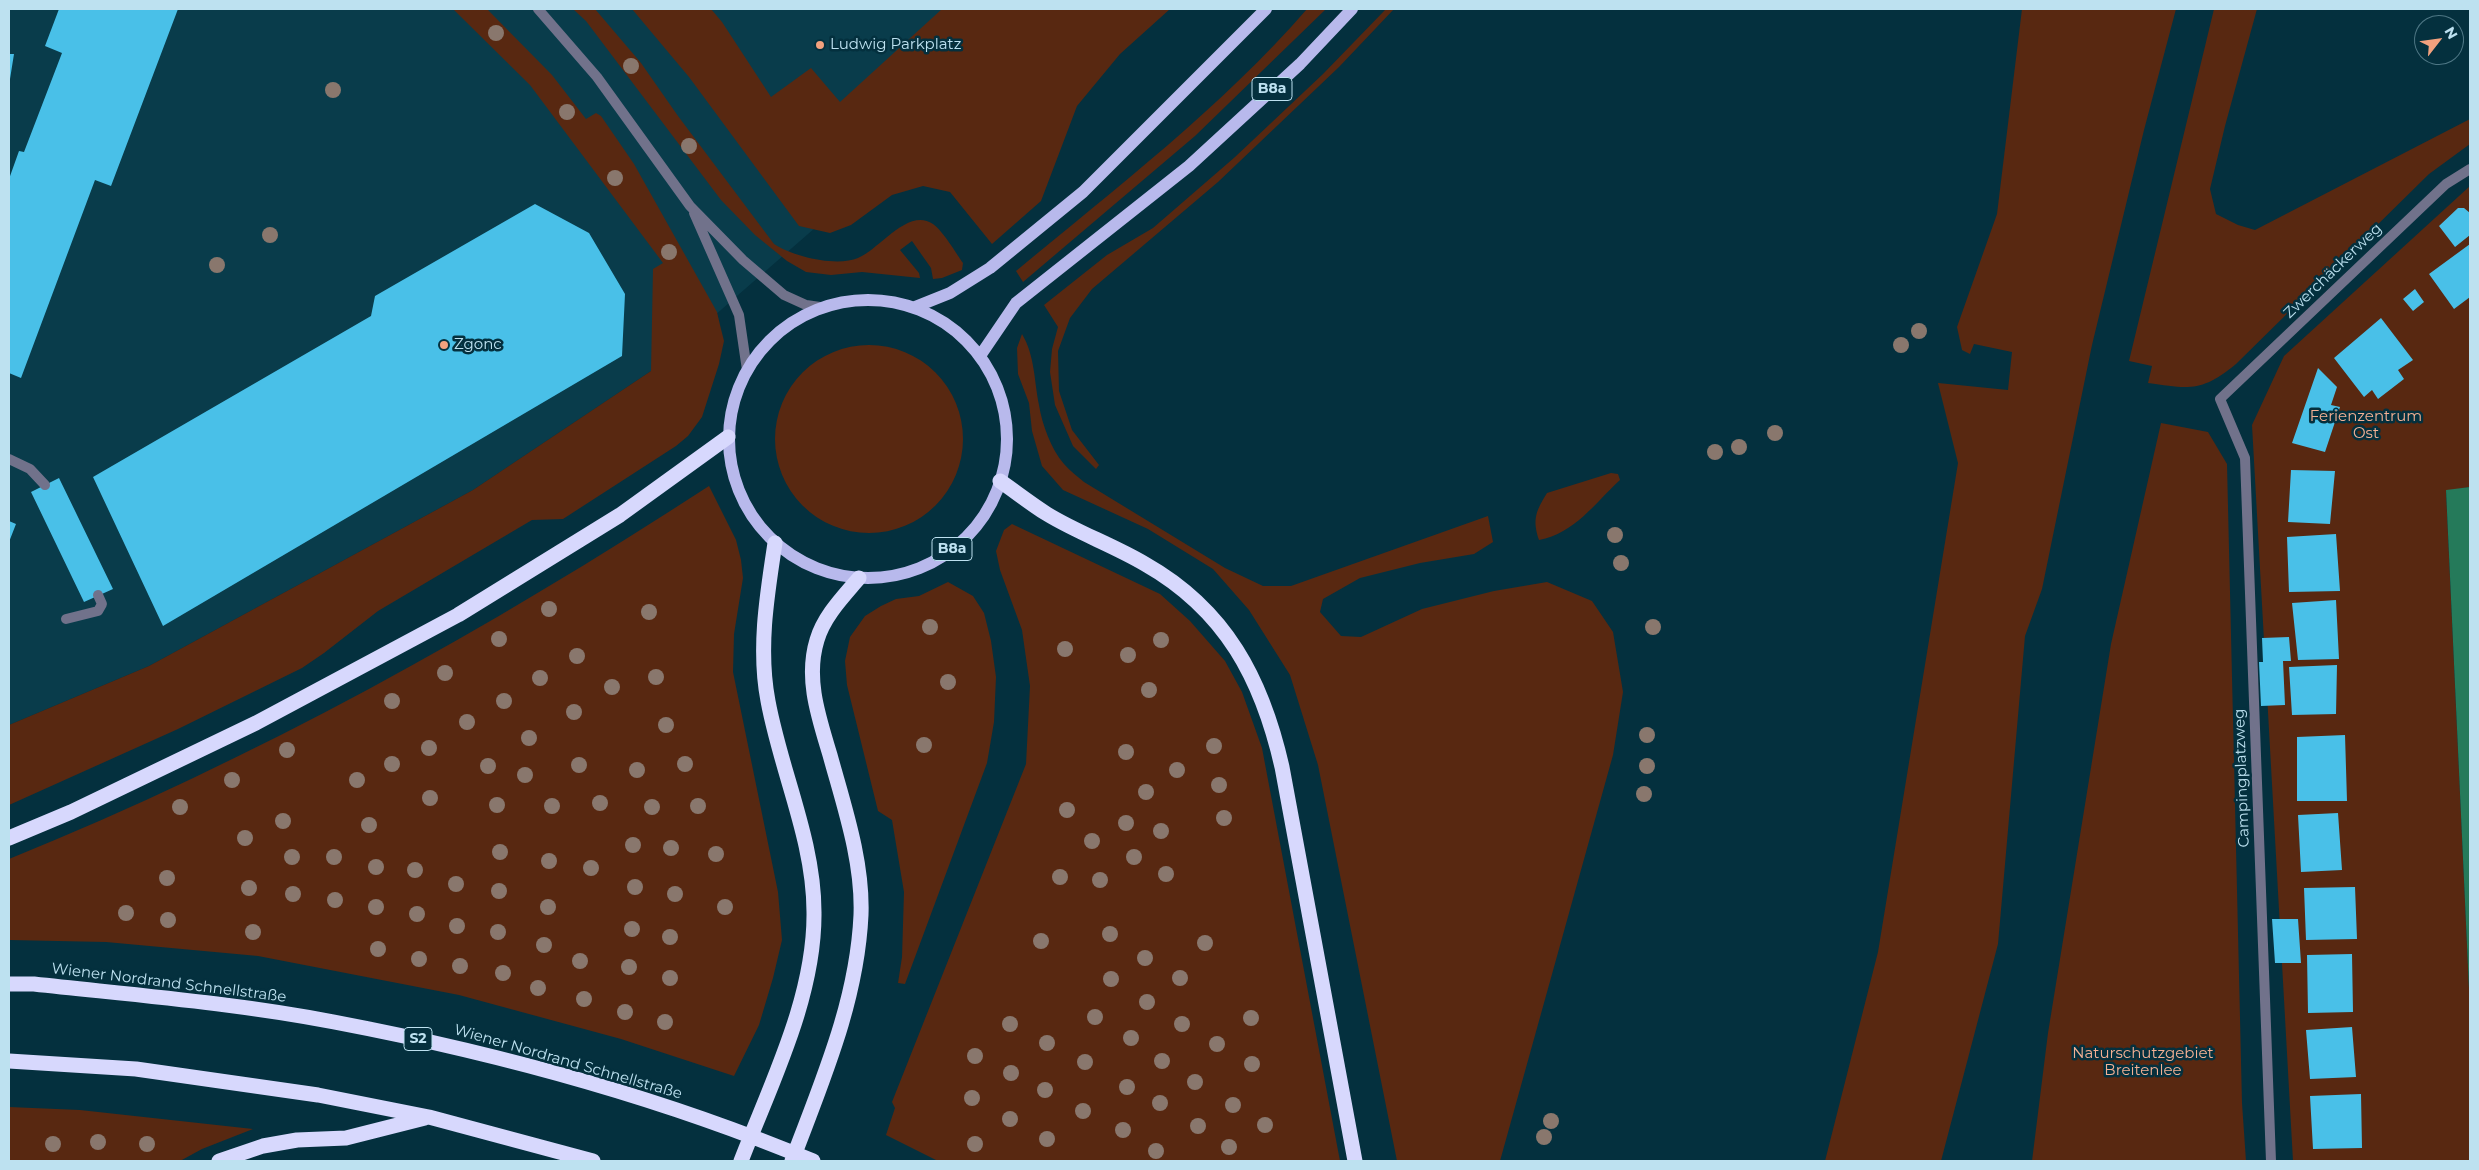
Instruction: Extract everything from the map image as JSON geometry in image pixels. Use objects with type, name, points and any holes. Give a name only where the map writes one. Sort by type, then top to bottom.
[{"type":"highway","points":[[9,838],[80,807],[256,722],[458,615],[620,515],[728,437]]},
{"type":"highway","points":[[1000,481],[1046,514],[1146,564],[1180,588],[1223,631],[1253,677],[1273,726],[1282,767],[1355,1161]]},
{"type":"highway","points":[[741,1161],[801,1005],[813,953],[814,911],[807,853],[768,699],[764,660],[764,627],[775,543]]},
{"type":"highway","points":[[792,1161],[845,1018],[856,966],[861,913],[858,872],[848,823],[817,710],[812,682],[812,660],[817,639],[828,617],[859,578]]},
{"type":"highway","name":"Wiener Nordrand Schnellstraße","points":[[9,984],[34,984],[210,1003],[332,1021],[467,1050],[632,1096],[774,1145],[813,1161]]},
{"type":"highway","points":[[9,1061],[136,1069],[318,1095],[429,1117],[593,1161]]},
{"type":"highway","points":[[219,1161],[263,1146],[297,1140],[346,1138],[429,1117]]},
{"type":"main road","points":[[915,307],[950,293],[990,268],[1083,192],[1266,9]]},
{"type":"main road","name":"B8a","points":[[980,356],[1016,303],[1189,166],[1300,64],[1352,9]]},
{"type":"main road","name":"B8a","points":[[868,299],[915,307],[951,327],[980,356],[1000,395],[1007,438],[1000,481],[983,517],[956,547],[927,565],[902,573],[859,578],[814,567],[775,543],[749,513],[733,476],[728,437],[734,397],[752,360],[783,328],[820,307],[868,299]]},
{"type":"street","points":[[538,9],[597,77],[690,206],[743,260],[784,296],[806,305],[820,307]]},
{"type":"street","name":"Zwerchäckerweg","points":[[2220,399],[2446,184],[2470,169]]},
{"type":"street","points":[[690,206],[739,315],[748,370]]},
{"type":"street","name":"Campingplatzweg","points":[[2220,399],[2245,458],[2272,1161]]},
{"type":"street","points":[[9,459],[30,469],[45,485]]},
{"type":"street","points":[[66,619],[98,611],[102,604],[98,595]]},
{"type":"shaded area","points":[[9,9],[1047,9],[886,166],[651,371],[473,490],[149,666],[9,725]]},
{"type":"shaded area","points":[[2470,487],[2470,1010],[2446,490]]},
{"type":"green space","points":[[453,9],[487,9],[552,75],[586,119],[596,113],[601,116],[634,164],[717,312],[724,341],[719,364],[702,417],[688,436],[676,446],[563,519],[532,520],[378,611],[302,668],[178,729],[9,805],[9,725],[149,666],[473,490],[651,371],[653,269],[663,263],[530,85]]},
{"type":"green space","points":[[573,9],[595,9],[641,63],[678,116],[774,244],[804,257],[827,261],[849,261],[867,253],[904,225],[924,220],[937,227],[945,237],[963,263],[962,270],[942,278],[933,279],[931,268],[912,241],[900,250],[919,273],[920,278],[862,272],[831,275],[806,272],[787,261],[755,235],[721,200],[586,21]]},
{"type":"green space","points":[[632,9],[711,9],[722,22],[771,97],[811,68],[840,102],[942,9],[1170,9],[1120,54],[1077,106],[1041,201],[992,244],[950,192],[923,186],[892,195],[851,225],[830,233],[799,226],[689,77]]},
{"type":"green space","points":[[1307,9],[1326,9],[1195,136],[1023,282],[1016,271],[1204,113],[1240,80]]},
{"type":"green space","points":[[1386,9],[1394,9],[1339,67],[1218,182],[1092,289],[1070,318],[1058,351],[1059,391],[1072,430],[1099,465],[1096,469],[1073,446],[1055,405],[1050,372],[1052,349],[1058,327],[1044,305],[1107,255],[1153,228],[1235,157],[1323,74]]},
{"type":"green space","points":[[2022,9],[2176,9],[2144,130],[2092,345],[2042,589],[2025,636],[1998,944],[1941,1161],[1825,1161],[1878,952],[1958,463],[1938,383],[2008,390],[2012,352],[1974,344],[1970,354],[1962,350],[1957,327],[1997,214]]},
{"type":"green space","points":[[2214,9],[2257,9],[2210,189],[2216,214],[2238,225],[2255,230],[2470,119],[2470,144],[2429,174],[2236,364],[2224,373],[2214,380],[2195,386],[2185,387],[2148,383],[2152,366],[2129,361]]},
{"type":"green space","name":"Ferienzentrum Ost","points":[[2470,186],[2470,487],[2446,491],[2470,1010],[2470,1161],[2293,1161],[2252,425],[2284,356]]},
{"type":"green space","points":[[1022,334],[1032,360],[1042,420],[1051,444],[1066,467],[1084,482],[1225,568],[1263,586],[1291,586],[1488,516],[1493,542],[1474,554],[1420,563],[1360,578],[1323,599],[1320,612],[1341,636],[1361,637],[1422,609],[1494,591],[1547,582],[1592,601],[1613,632],[1623,692],[1613,755],[1500,1161],[1397,1161],[1318,765],[1290,675],[1249,610],[1213,569],[1148,529],[1063,490],[1042,466],[1032,431],[1029,403],[1018,374],[1017,348]]},
{"type":"green space","points":[[860,345],[878,345],[896,349],[913,356],[929,366],[942,379],[956,403],[963,430],[963,448],[956,475],[942,499],[929,512],[913,522],[896,529],[878,533],[860,533],[842,529],[825,522],[809,512],[796,499],[786,483],[779,466],[775,448],[775,430],[779,412],[786,395],[796,379],[809,366],[825,356],[842,349]]},
{"type":"green space","name":"Naturschutzgebiet Breitenlee","points":[[2161,423],[2208,432],[2227,464],[2242,1103],[2246,1161],[2032,1161],[2048,1033],[2111,644]]},
{"type":"green space","points":[[1611,473],[1618,474],[1620,480],[1583,516],[1563,531],[1539,540],[1536,515],[1547,493]]},
{"type":"green space","points":[[709,486],[736,540],[741,560],[743,578],[734,634],[733,672],[778,892],[782,940],[759,1025],[734,1076],[621,1039],[459,995],[258,956],[106,942],[9,940],[9,859],[191,779],[368,689],[541,591]]},
{"type":"green space","points":[[1012,524],[1160,594],[1190,621],[1225,661],[1242,692],[1262,748],[1340,1161],[938,1161],[886,1135],[895,1108],[892,1102],[1026,764],[1030,686],[1022,630],[1000,570],[996,551],[1004,530]]},
{"type":"green space","points":[[948,582],[973,596],[984,613],[991,641],[996,677],[994,722],[987,763],[905,984],[898,983],[902,957],[904,892],[892,820],[878,811],[847,685],[845,661],[850,637],[865,616],[896,599],[919,596]]},
{"type":"green space","points":[[9,1107],[80,1110],[253,1129],[202,1149],[180,1161],[9,1161]]},
{"type":"building","points":[[59,9],[178,9],[111,186],[95,180],[21,378],[9,373],[9,179],[19,151],[24,152],[62,53],[45,46]]},
{"type":"building","points":[[9,54],[14,54],[10,79],[9,79]]},
{"type":"building","points":[[535,204],[589,233],[625,294],[622,356],[163,626],[93,477],[371,316],[375,296]]},
{"type":"building","points":[[2458,208],[2464,208],[2470,213],[2470,235],[2455,247],[2439,226]]},
{"type":"building","points":[[2470,244],[2470,297],[2454,309],[2429,274]]},
{"type":"building","points":[[2415,289],[2424,302],[2413,311],[2403,299]]},
{"type":"building","points":[[2381,318],[2413,360],[2398,370],[2404,379],[2378,399],[2372,390],[2364,397],[2334,358]]},
{"type":"building","points":[[2318,368],[2337,387],[2331,405],[2340,407],[2325,452],[2292,443]]},
{"type":"building","points":[[2291,470],[2335,471],[2330,524],[2288,522]]},
{"type":"building","points":[[59,478],[113,589],[84,602],[31,492]]},
{"type":"building","points":[[9,521],[16,524],[9,542]]},
{"type":"building","points":[[2336,534],[2340,591],[2289,592],[2287,537]]},
{"type":"building","points":[[2336,600],[2339,659],[2298,660],[2292,603]]},
{"type":"building","points":[[2289,637],[2291,661],[2283,661],[2285,705],[2261,706],[2259,662],[2263,662],[2262,638]]},
{"type":"building","points":[[2337,665],[2336,714],[2292,715],[2289,667]]},
{"type":"building","points":[[2345,735],[2347,801],[2297,801],[2297,737]]},
{"type":"building","points":[[2338,813],[2342,870],[2301,872],[2298,815]]},
{"type":"building","points":[[2355,887],[2357,939],[2306,940],[2304,888]]},
{"type":"building","points":[[2272,919],[2298,919],[2301,963],[2275,963]]},
{"type":"building","points":[[2352,954],[2353,1012],[2308,1013],[2307,955]]},
{"type":"building","points":[[2352,1027],[2356,1077],[2310,1079],[2306,1030]]},
{"type":"building","points":[[2361,1094],[2362,1148],[2313,1149],[2310,1096]]},
{"type":"place","name":"Ludwig Parkplatz","points":[[820,45]]},
{"type":"place","name":"Zgonc","points":[[444,345]]}]
